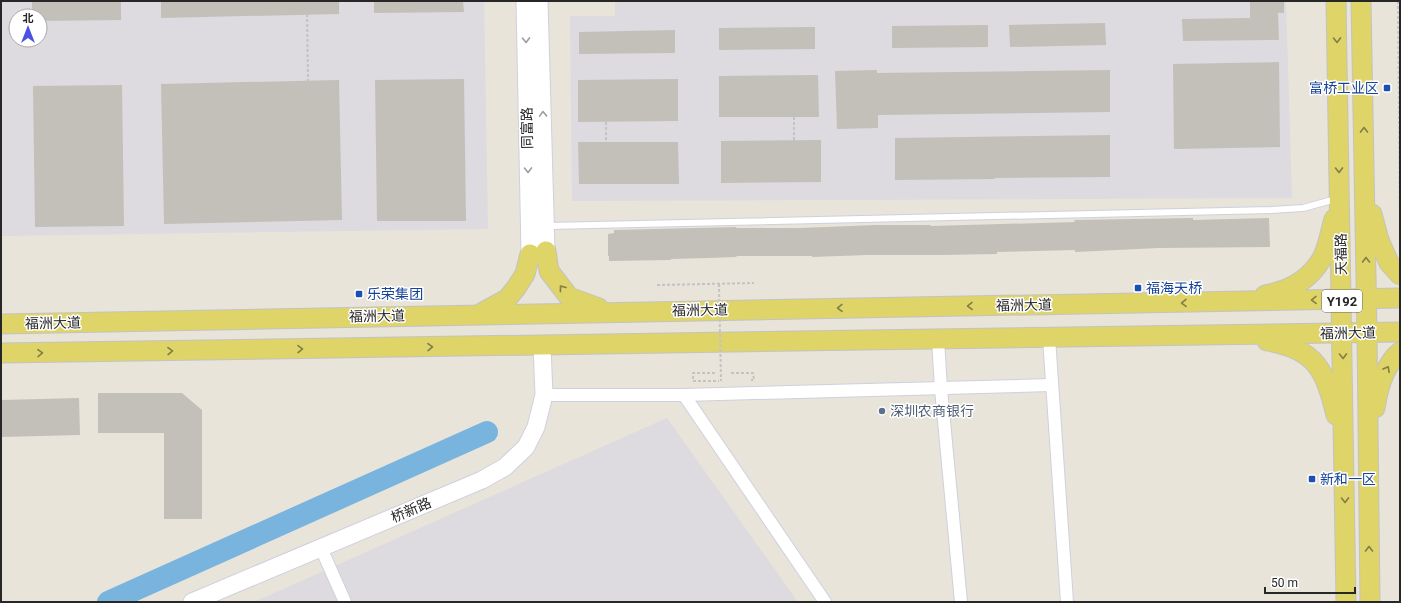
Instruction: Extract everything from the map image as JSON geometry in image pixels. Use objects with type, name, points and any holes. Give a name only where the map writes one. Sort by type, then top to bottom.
[{"type":"main road","name":"天福路","points":[[1336,1],[1346,602]]},
{"type":"main road","name":"天福路","points":[[1361,1],[1367,299],[1370,602]]},
{"type":"main road","points":[[1365,189],[1379,240],[1389,263],[1400,275]]},
{"type":"main road","points":[[1230,302],[1271,294],[1294,286],[1311,274],[1322,260],[1340,199]]},
{"type":"main road","points":[[480,314],[507,299],[526,274],[538,253],[549,271],[569,297],[608,312]]},
{"type":"main road","name":"福洲大道","points":[[1,324],[1400,298]]},
{"type":"main road","name":"福洲大道","points":[[1,354],[1400,332]]},
{"type":"main road","points":[[1228,335],[1282,344],[1302,351],[1316,363],[1327,381],[1344,446]]},
{"type":"main road","points":[[1368,447],[1376,400],[1385,372],[1395,356],[1400,352]]},
{"type":"street","name":"同富路","points":[[525,1],[538,253]]},
{"type":"street","name":"同富路","points":[[538,253],[546,226],[539,1]]},
{"type":"street","points":[[1049,338],[1051,386],[1067,602]]},
{"type":"street","points":[[938,339],[941,389],[961,602]]},
{"type":"street","name":"桥新路","points":[[192,602],[482,480],[504,467],[526,447],[536,427],[544,395],[542,346]]},
{"type":"street","points":[[544,395],[684,395],[1051,386]]},
{"type":"street","points":[[684,395],[825,602]]},
{"type":"street","points":[[321,548],[345,602]]},
{"type":"lane","points":[[546,226],[1271,210],[1303,208],[1340,199]]},
{"type":"path","points":[[1398,1],[1400,225]]},
{"type":"path","points":[[307,14],[308,81]]},
{"type":"path","points":[[794,117],[794,141]]},
{"type":"path","points":[[606,122],[606,142]]},
{"type":"path","points":[[657,285],[754,283]]},
{"type":"path","points":[[719,284],[721,381]]},
{"type":"path","points":[[715,373],[693,374],[693,381],[728,381]]},
{"type":"path","points":[[731,373],[753,373],[754,380],[747,380]]},
{"type":"shaded area","points":[[1,1],[484,1],[488,229],[1,236]]},
{"type":"shaded area","points":[[615,1],[1286,1],[1292,198],[572,201],[570,16],[615,16]]},
{"type":"shaded area","points":[[667,418],[798,602],[254,602]]},
{"type":"building","points":[[32,1],[121,1],[121,20],[48,21],[48,8],[32,8]]},
{"type":"building","points":[[161,1],[339,1],[339,14],[161,18]]},
{"type":"building","points":[[374,1],[463,1],[464,12],[374,13]]},
{"type":"building","points":[[1250,1],[1284,1],[1284,13],[1278,13],[1279,40],[1183,41],[1182,19],[1250,18]]},
{"type":"building","points":[[1105,23],[1106,45],[1010,47],[1009,25]]},
{"type":"building","points":[[988,25],[988,47],[892,48],[892,26]]},
{"type":"building","points":[[815,27],[815,49],[719,50],[719,28]]},
{"type":"building","points":[[675,30],[675,53],[579,54],[579,32]]},
{"type":"building","points":[[1279,62],[1280,147],[1174,149],[1173,64]]},
{"type":"building","points":[[877,70],[877,73],[1110,70],[1110,112],[878,115],[878,128],[837,129],[835,71]]},
{"type":"building","points":[[818,75],[819,117],[719,117],[719,76]]},
{"type":"building","points":[[464,79],[466,221],[377,221],[375,80]]},
{"type":"building","points":[[678,79],[678,121],[578,122],[578,80]]},
{"type":"building","points":[[339,80],[342,220],[164,224],[161,84]]},
{"type":"building","points":[[122,85],[124,226],[35,227],[33,86]]},
{"type":"building","points":[[1110,135],[1110,177],[895,180],[895,138]]},
{"type":"building","points":[[821,140],[821,182],[721,183],[721,141]]},
{"type":"building","points":[[578,142],[678,142],[679,184],[579,184]]},
{"type":"building","points":[[1193,218],[1193,220],[1269,218],[1270,247],[1159,248],[1075,252],[1075,250],[942,255],[812,257],[736,256],[737,257],[671,260],[609,261],[608,256],[608,234],[614,233],[614,230],[736,227],[799,228],[876,225],[931,226],[1075,222],[1074,220]]},
{"type":"building","points":[[98,393],[182,393],[202,410],[202,519],[164,519],[164,433],[98,433]]},
{"type":"building","points":[[79,398],[80,435],[1,437],[1,400]]},
{"type":"waterway","points":[[108,602],[487,432]]},
{"type":"place","name":"富桥工业区","points":[[1387,88]]},
{"type":"place","name":"福海天桥","points":[[1138,288]]},
{"type":"place","name":"乐荣集团","points":[[359,294]]},
{"type":"place","name":"深圳农商银行","points":[[882,411]]},
{"type":"place","name":"新和一区","points":[[1312,479]]}]
